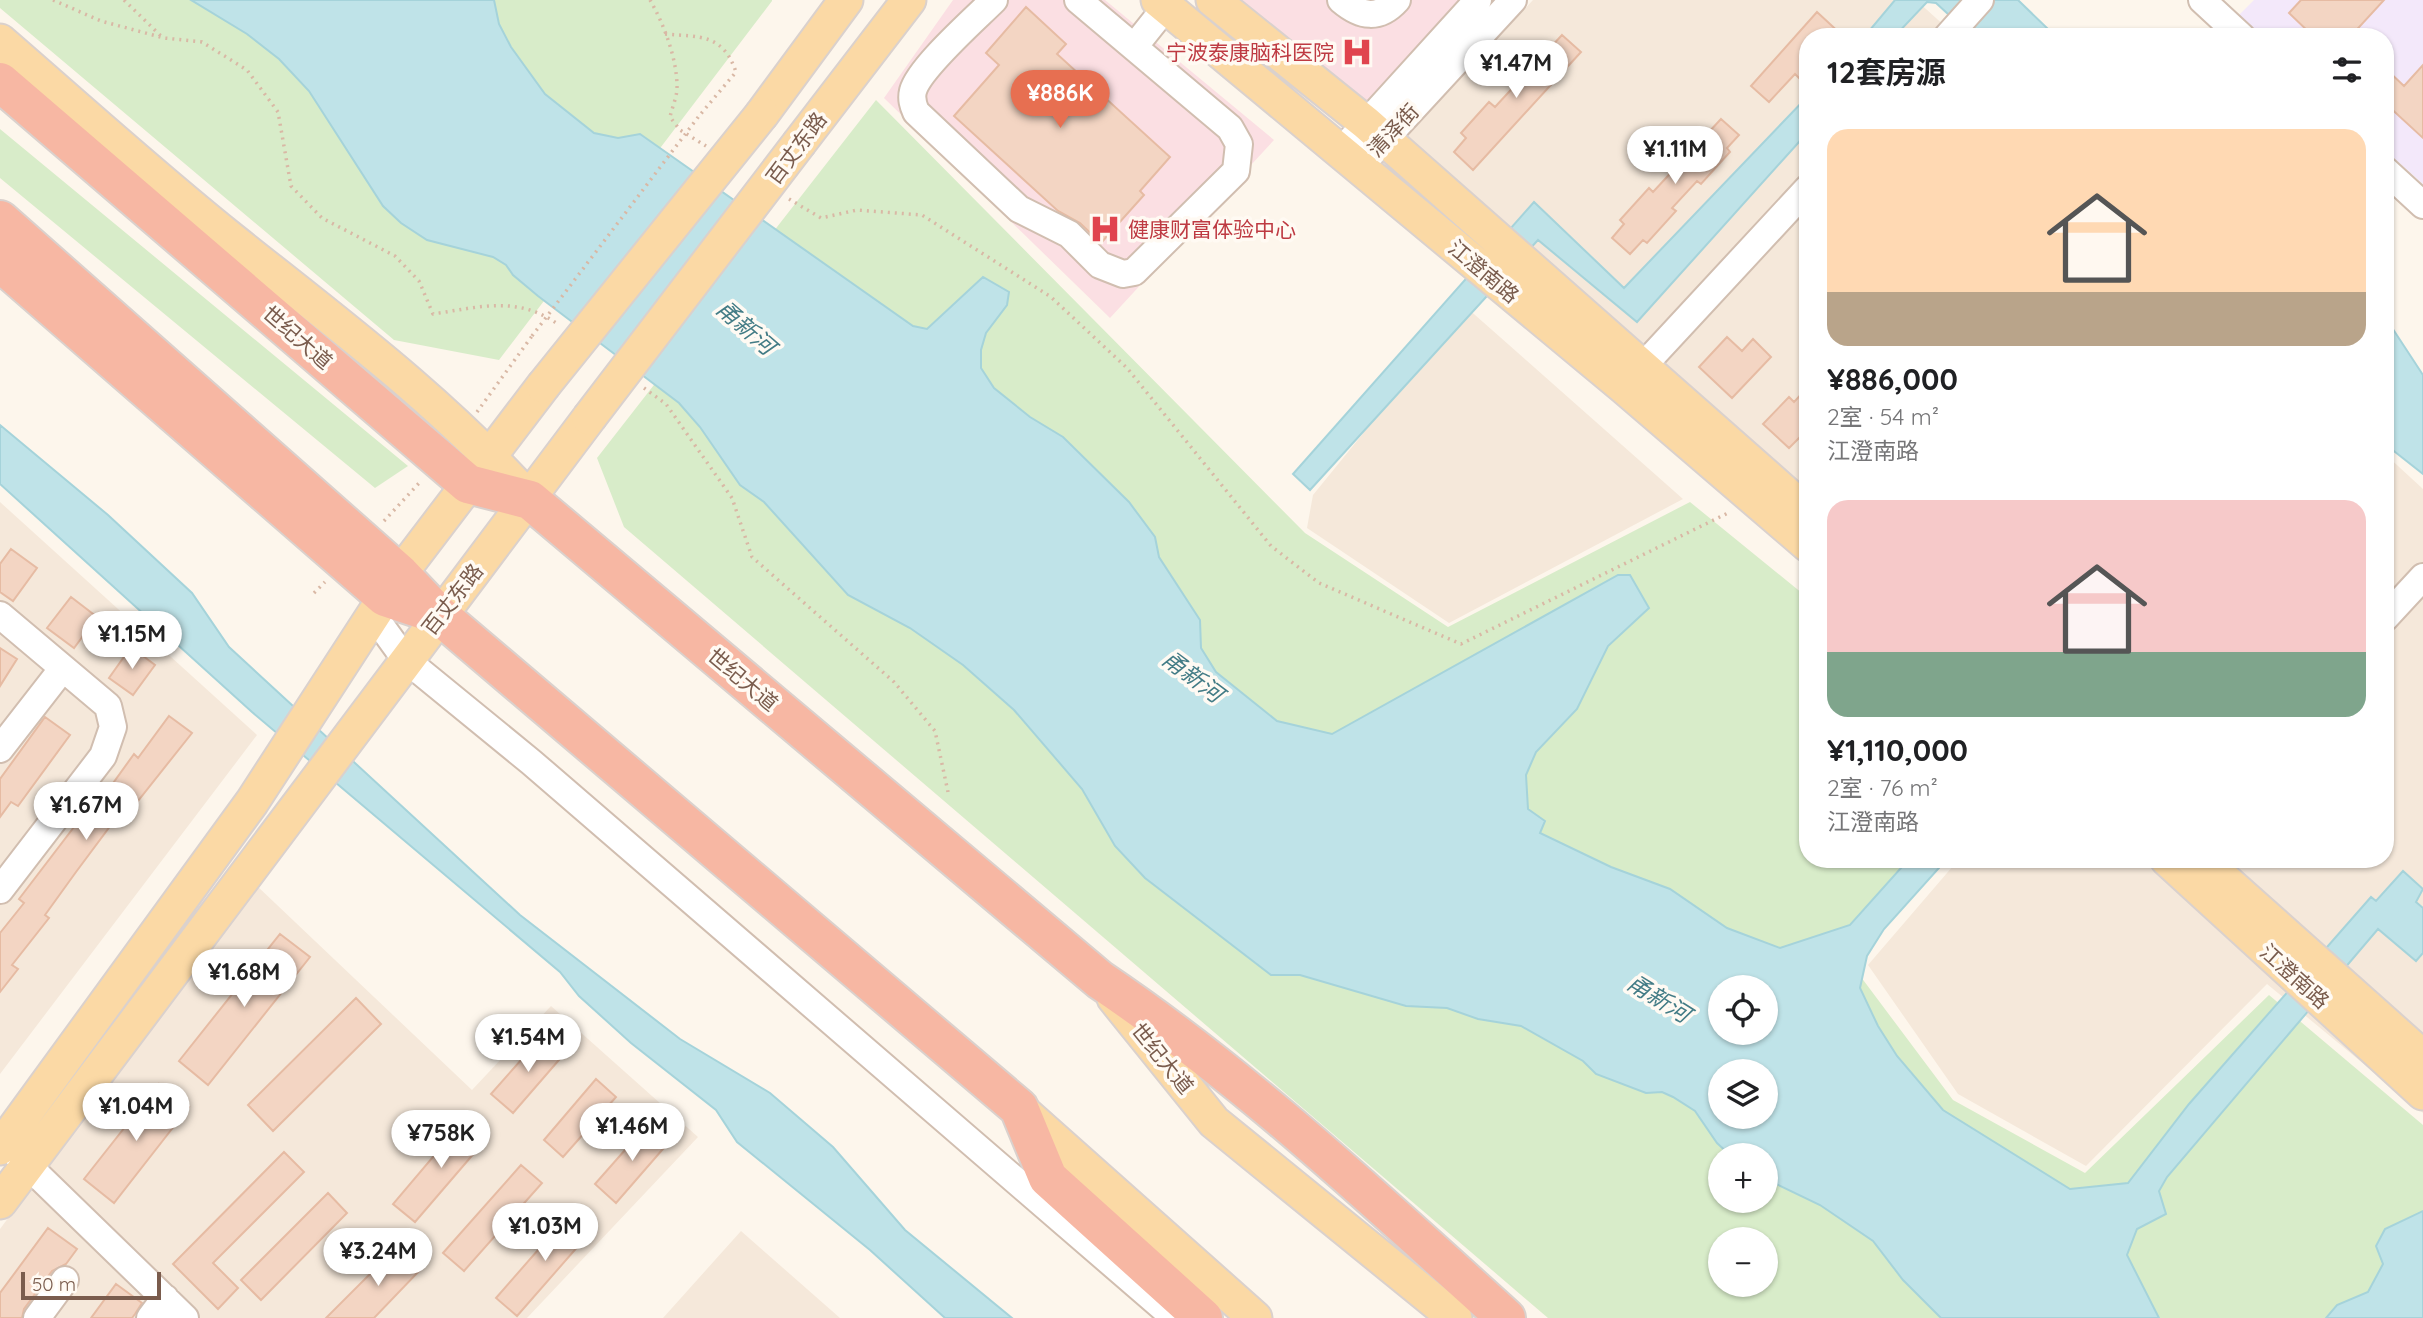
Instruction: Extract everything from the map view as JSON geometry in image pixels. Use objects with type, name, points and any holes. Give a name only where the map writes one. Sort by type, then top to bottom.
[{"type":"highway","name":"世纪大道","points":[[0,82],[479,470],[530,500],[1100,980]]},
{"type":"highway","points":[[0,220],[387,596]]},
{"type":"highway","points":[[0,262],[387,596],[439,615],[1019,1108],[1048,1178],[1203,1318]]},
{"type":"highway","points":[[1100,980],[1165,1024],[1270,1107],[1506,1318]]},
{"type":"main road","points":[[1,1144],[252,802],[387,596],[479,470],[543,386],[762,114],[846,0]]},
{"type":"main road","name":"百丈东路","points":[[0,1202],[398,669],[530,500],[589,418],[909,0]]},
{"type":"main road","name":"江澄南路","points":[[1213,0],[1375,131],[1799,536]]},
{"type":"main road","name":"江澄南路","points":[[1162,4],[1350,159],[1799,506]]},
{"type":"main road","points":[[0,41],[204,216],[431,400],[479,470]]},
{"type":"main road","name":"江澄南路","points":[[2177,868],[2423,1093]]},
{"type":"main road","name":"江澄南路","points":[[2212,868],[2423,1057]]},
{"type":"main road","name":"世纪大道","points":[[1100,980],[1214,1122],[1455,1318]]},
{"type":"main road","points":[[1019,1108],[1255,1318]]},
{"type":"street","points":[[994,0],[925,71],[914,88],[912,100],[916,112],[1019,209],[1069,234],[1100,265],[1123,274],[1144,265],[1236,171],[1240,144],[1230,128],[1079,0]]},
{"type":"street","points":[[1341,0],[1364,14],[1376,15],[1388,10],[1397,0]]},
{"type":"street","name":"清泽街","points":[[1350,159],[1478,0]]},
{"type":"street","name":"清泽街","points":[[1375,131],[1513,0]]},
{"type":"street","points":[[1955,28],[1980,0]]},
{"type":"street","points":[[1134,47],[1162,4]]},
{"type":"street","points":[[2213,4],[2234,28]]},
{"type":"street","points":[[2394,178],[2423,205]]},
{"type":"street","points":[[1633,377],[1799,198]]},
{"type":"street","points":[[2394,608],[2423,577]]},
{"type":"street","points":[[387,596],[398,669],[531,762],[1175,1318]]},
{"type":"street","points":[[0,615],[108,706],[113,727],[103,756],[0,890]]},
{"type":"street","points":[[0,749],[63,668]]},
{"type":"street","points":[[1,1144],[29,1164],[157,1308],[185,1318]]},
{"type":"street","points":[[37,1318],[65,1280]]},
{"type":"path","points":[[53,0],[101,22],[164,38],[202,42],[247,71],[278,112],[291,186],[322,218],[395,256],[419,281],[433,314],[507,303],[548,317],[569,333]]},
{"type":"path","points":[[124,0],[164,38]]},
{"type":"path","points":[[650,0],[661,18],[677,89],[670,117],[680,130],[715,152]]},
{"type":"path","points":[[532,336],[699,116],[736,72],[731,56],[710,37],[665,34]]},
{"type":"path","points":[[785,196],[821,218],[856,211],[922,215],[1051,297],[1128,368],[1271,547],[1319,583],[1461,644],[1733,511]]},
{"type":"path","points":[[634,380],[666,404],[732,498],[752,556],[894,682],[935,731],[948,792]]},
{"type":"shaded area","name":"健康财富体验中心","points":[[953,0],[1105,0],[1274,140],[1110,318],[884,98]]},
{"type":"shaded area","name":"宁波泰康脑科医院","points":[[1239,0],[1460,0],[1365,103]]},
{"type":"shaded area","points":[[1533,0],[1916,0],[1947,28],[1799,28],[1799,481],[1404,140]]},
{"type":"shaded area","points":[[2254,0],[2423,0],[2423,184],[2394,158],[2394,28],[2249,28],[2237,17]]},
{"type":"shaded area","points":[[1466,307],[1683,499],[1449,623],[1307,528],[1313,495]]},
{"type":"shaded area","points":[[2394,462],[2423,489],[2423,1113],[2267,984],[2086,1166],[1958,1094],[1868,965],[1951,868],[2394,868]]},
{"type":"shaded area","points":[[0,502],[257,735],[0,1074]]},
{"type":"shaded area","points":[[256,885],[472,1090],[551,1006],[698,1137],[527,1318],[0,1318],[0,1229]]},
{"type":"shaded area","points":[[741,1231],[840,1318],[663,1318]]},
{"type":"green space","points":[[0,0],[772,1],[499,360],[394,340],[0,8]]},
{"type":"green space","points":[[876,100],[1305,533],[1448,627],[1690,502],[1799,591],[1799,868],[1919,868],[1849,961],[1953,1100],[2085,1173],[2269,995],[2423,1125],[2423,1318],[1548,1318],[624,527],[597,458]]},
{"type":"green space","points":[[0,129],[408,466],[375,488],[0,178]]},
{"type":"water","name":"甬新河","points":[[191,0],[494,0],[499,24],[511,47],[545,94],[594,133],[618,138],[640,134],[913,326],[927,329],[983,277],[1009,292],[1007,305],[986,333],[981,350],[981,368],[994,388],[1030,417],[1063,437],[1129,502],[1155,537],[1159,557],[1200,620],[1201,648],[1216,672],[1277,721],[1332,734],[1618,575],[1630,575],[1649,608],[1608,646],[1577,709],[1536,752],[1526,775],[1528,809],[1545,821],[1540,833],[1611,867],[1670,889],[1727,928],[1780,948],[1850,925],[1901,868],[1939,868],[1884,929],[1867,956],[1860,988],[1878,1026],[1897,1056],[1943,1110],[2070,1189],[2128,1183],[2189,1104],[2371,897],[2376,901],[2403,871],[2423,889],[2416,902],[2423,908],[2423,953],[2416,961],[2378,929],[2167,1177],[2159,1191],[2166,1214],[2137,1229],[2127,1255],[2159,1318],[1941,1318],[1903,1280],[1873,1241],[1820,1205],[1778,1185],[1778,1143],[1717,1143],[1695,1111],[1673,1097],[1662,1092],[1646,1093],[1596,1074],[1583,1061],[1521,1026],[1478,1019],[1447,1008],[1406,1006],[1300,975],[1271,975],[1145,878],[1115,846],[1082,789],[1014,710],[963,665],[910,628],[848,595],[764,502],[740,485],[700,427],[679,403],[538,296],[513,275],[506,265],[493,257],[427,240],[401,223],[383,206],[309,91],[279,59],[247,34]]},
{"type":"water","points":[[1895,0],[2018,0],[2047,28],[1963,28],[1936,3],[1927,2],[1902,28],[1872,28]]},
{"type":"water","points":[[1799,105],[1799,142],[1637,322],[1538,240],[1310,490],[1293,474],[1534,202],[1624,288]]},
{"type":"water","points":[[2394,331],[2423,375],[2423,474],[2394,451]]},
{"type":"water","points":[[0,425],[108,515],[192,593],[229,647],[520,915],[680,1039],[770,1093],[833,1147],[905,1230],[1012,1318],[945,1318],[870,1250],[737,1142],[716,1110],[631,1043],[579,996],[560,972],[252,712],[0,484]]},
{"type":"water","points":[[2423,1211],[2423,1318],[2326,1318],[2337,1305],[2368,1292],[2383,1264],[2376,1246],[2385,1229]]},
{"type":"building","points":[[2301,0],[2384,0],[2358,28],[2305,28],[2289,13]]},
{"type":"building","points":[[1026,7],[1066,44],[1057,54],[1170,157],[1140,191],[1144,195],[1101,243],[1080,223],[1058,211],[954,116],[999,65],[986,53]]},
{"type":"building","points":[[1817,12],[1834,28],[1803,28]]},
{"type":"building","points":[[1799,32],[1799,78],[1795,74],[1769,102],[1751,86]]},
{"type":"building","points":[[1562,35],[1581,52],[1473,170],[1454,152],[1466,138],[1461,133],[1489,102],[1495,107],[1520,80],[1514,74],[1543,42],[1550,48]]},
{"type":"building","points":[[2423,65],[2423,138],[2394,111],[2394,77],[2404,86]]},
{"type":"building","points":[[1721,119],[1739,135],[1727,148],[1730,152],[1701,184],[1697,181],[1672,208],[1676,211],[1647,243],[1643,240],[1630,254],[1612,238],[1624,224],[1620,220],[1649,188],[1653,192],[1679,164],[1674,160],[1703,128],[1708,133]]},
{"type":"building","points":[[1727,337],[1742,351],[1753,339],[1771,357],[1732,398],[1699,367]]},
{"type":"building","points":[[1789,397],[1794,402],[1799,397],[1799,438],[1789,448],[1763,424]]},
{"type":"building","points":[[11,549],[37,568],[13,601],[0,592],[0,564]]},
{"type":"building","points":[[71,597],[97,617],[74,648],[47,628]]},
{"type":"building","points":[[131,647],[155,665],[133,695],[109,678]]},
{"type":"building","points":[[0,648],[17,659],[0,686]]},
{"type":"building","points":[[169,716],[192,733],[122,821],[117,817],[76,872],[45,915],[49,918],[12,965],[18,969],[0,992],[0,933],[24,903],[19,899],[94,801],[98,804],[134,754],[138,758]]},
{"type":"building","points":[[45,717],[70,735],[18,806],[11,802],[0,817],[0,779]]},
{"type":"building","points":[[280,934],[310,957],[208,1085],[179,1061]]},
{"type":"building","points":[[356,998],[381,1024],[273,1131],[248,1105]]},
{"type":"building","points":[[544,1034],[565,1053],[513,1113],[491,1094]]},
{"type":"building","points":[[596,1079],[616,1097],[563,1157],[544,1140]]},
{"type":"building","points":[[159,1084],[189,1107],[114,1203],[84,1179]]},
{"type":"building","points":[[466,1118],[488,1137],[415,1222],[393,1204]]},
{"type":"building","points":[[648,1124],[669,1142],[616,1203],[595,1184]]},
{"type":"building","points":[[284,1152],[304,1172],[213,1263],[238,1288],[218,1309],[173,1264]]},
{"type":"building","points":[[521,1165],[542,1183],[464,1271],[443,1253]]},
{"type":"building","points":[[328,1193],[347,1213],[261,1300],[241,1280]]},
{"type":"building","points":[[573,1210],[594,1228],[517,1316],[496,1298]]},
{"type":"building","points":[[48,1228],[77,1249],[66,1264],[52,1271],[24,1309],[22,1318],[0,1318],[0,1293]]},
{"type":"building","points":[[398,1246],[421,1269],[374,1318],[326,1318]]},
{"type":"building","points":[[116,1284],[142,1303],[135,1314],[132,1318],[91,1318]]},
{"type":"place","name":"宁波泰康脑科医院","points":[[1357,52]]},
{"type":"place","name":"健康财富体验中心","points":[[1105,229]]}]
